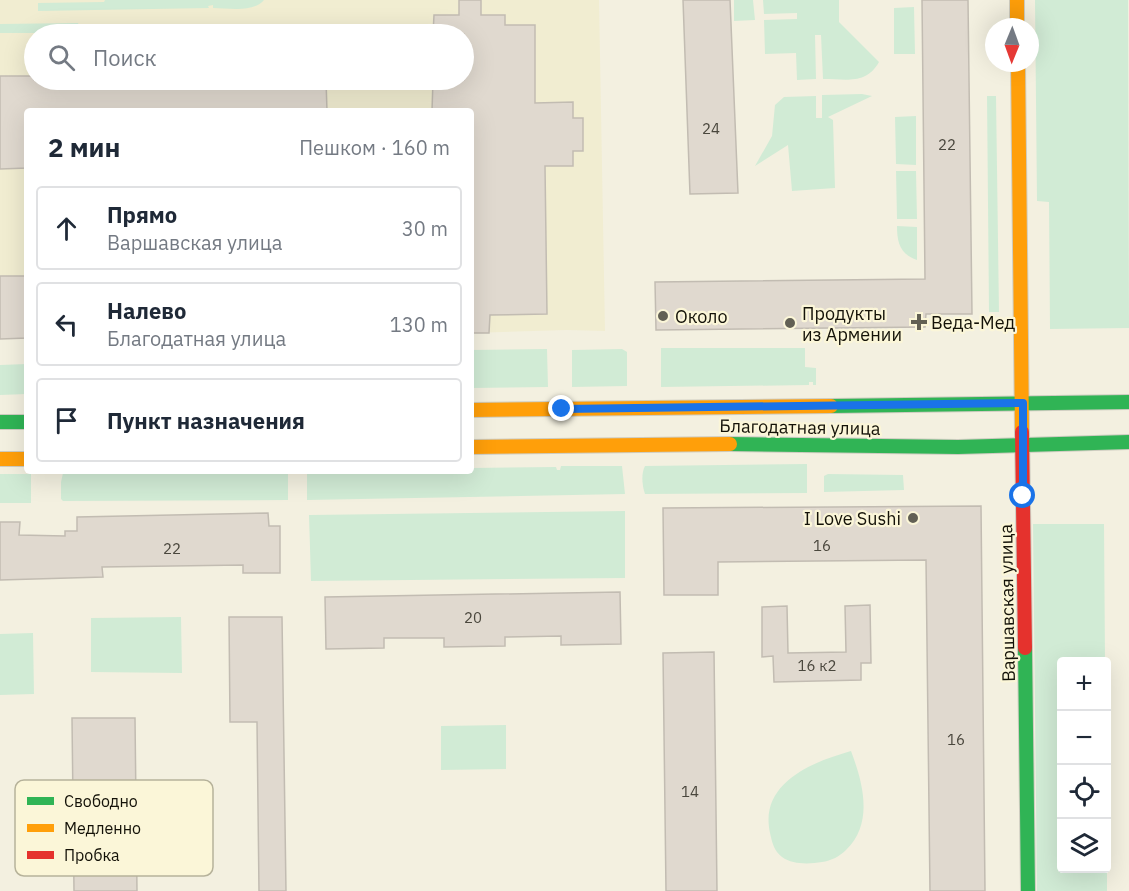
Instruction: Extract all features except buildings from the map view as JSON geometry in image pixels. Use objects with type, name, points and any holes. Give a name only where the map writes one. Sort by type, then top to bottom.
[{"type":"main road","points":[[1017,0],[1017,18]]},
{"type":"main road","name":"Варшавская улица","points":[[1018,72],[1028,891]]},
{"type":"main road","name":"Благодатная улица","points":[[474,410],[1129,402]]},
{"type":"main road","points":[[0,422],[24,422]]},
{"type":"main road","name":"Благодатная улица","points":[[474,447],[741,444],[933,447],[1129,442]]},
{"type":"main road","points":[[0,459],[24,459]]},
{"type":"shaded area","points":[[0,0],[599,0],[605,331],[474,333],[474,108],[24,108],[24,338],[0,339]]},
{"type":"green space","points":[[105,0],[264,0],[254,7],[240,9],[213,8],[213,5],[208,6],[209,8],[38,11],[38,3],[104,2]]},
{"type":"green space","points":[[734,0],[753,0],[755,20],[734,21]]},
{"type":"green space","points":[[763,0],[839,0],[839,22],[879,62],[874,69],[862,77],[847,80],[823,79],[821,35],[815,35],[816,79],[797,80],[796,53],[765,54],[764,20],[797,19],[797,13],[764,14]]},
{"type":"green space","points":[[1035,0],[1128,0],[1129,328],[1050,329],[1049,202],[1037,201],[1036,72],[1039,72],[1039,18],[1035,18]]},
{"type":"green space","points":[[914,7],[915,54],[894,54],[894,8]]},
{"type":"green space","points":[[78,23],[78,24],[24,24],[24,33],[0,33],[0,24]]},
{"type":"green space","points":[[822,95],[872,96],[828,117],[833,120],[835,188],[792,191],[788,145],[755,166],[772,136],[775,105],[784,97],[816,96],[816,118],[822,118]]},
{"type":"green space","points":[[987,96],[996,96],[999,312],[989,312]]},
{"type":"green space","points":[[916,116],[916,165],[896,164],[895,117]]},
{"type":"green space","points":[[896,171],[916,171],[917,219],[897,219]]},
{"type":"green space","points":[[897,226],[917,227],[917,260],[903,251],[898,238]]},
{"type":"green space","points":[[661,348],[805,348],[805,367],[816,368],[816,385],[809,382],[809,385],[661,387]]},
{"type":"green space","points":[[547,349],[548,387],[474,388],[474,350]]},
{"type":"green space","points":[[622,349],[627,352],[627,386],[572,387],[572,350]]},
{"type":"green space","points":[[24,364],[24,394],[0,395],[0,365]]},
{"type":"green space","points":[[807,464],[807,493],[645,494],[643,483],[645,466]]},
{"type":"green space","points":[[561,466],[622,466],[625,494],[307,500],[307,474],[474,474],[474,468],[556,467],[560,470]]},
{"type":"green space","points":[[0,474],[31,474],[31,503],[0,503]]},
{"type":"green space","points":[[63,474],[288,474],[288,500],[63,501],[61,482]]},
{"type":"green space","points":[[828,474],[903,475],[904,490],[824,492],[824,476]]},
{"type":"green space","points":[[625,511],[625,578],[311,581],[309,515]]},
{"type":"green space","points":[[1033,524],[1104,524],[1105,657],[1057,657],[1057,873],[1107,873],[1107,891],[1037,891]]},
{"type":"green space","points":[[181,617],[182,673],[91,672],[91,618]]},
{"type":"green space","points":[[33,633],[34,694],[0,695],[0,634]]},
{"type":"green space","points":[[506,725],[506,769],[441,770],[441,726]]},
{"type":"green space","points":[[851,751],[864,802],[860,828],[855,839],[841,854],[825,861],[802,863],[782,857],[773,843],[769,816],[773,801],[781,788],[792,777],[820,761]]},
{"type":"traffic: fast","points":[[831,406],[1129,402]]},
{"type":"traffic: fast","points":[[0,422],[24,422]]},
{"type":"traffic: fast","points":[[730,444],[958,447],[1129,442]]},
{"type":"traffic: fast","points":[[1025,648],[1028,891]]},
{"type":"traffic: slow","points":[[1017,0],[1017,18]]},
{"type":"traffic: slow","points":[[1018,72],[1022,432]]},
{"type":"traffic: slow","points":[[474,410],[831,406]]},
{"type":"traffic: slow","points":[[474,447],[730,444]]},
{"type":"traffic: slow","points":[[0,459],[24,459]]},
{"type":"traffic: jam","points":[[1022,432],[1025,648]]},
{"type":"place","name":"Около","points":[[663,316]]},
{"type":"place","name":"Веда-Мед","points":[[919,322]]},
{"type":"place","name":"Продукты из Армении","points":[[790,323]]},
{"type":"place","name":"I Love Sushi","points":[[913,518]]},
{"type":"route","points":[[562,409],[1023,403],[1023,496]]}]
